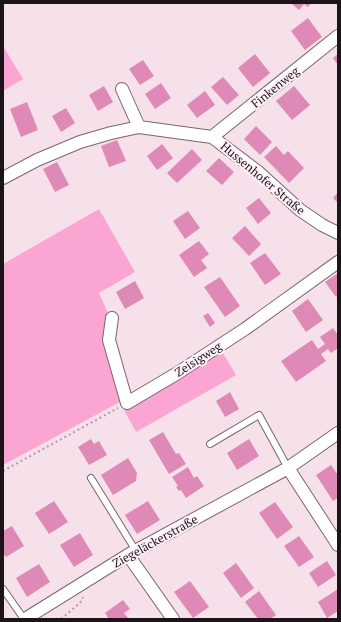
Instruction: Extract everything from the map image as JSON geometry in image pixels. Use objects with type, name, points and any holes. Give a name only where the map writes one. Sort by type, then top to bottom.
[{"type":"street","name":"Finkenweg","points":[[212,137],[338,36]]},
{"type":"street","points":[[122,89],[139,127]]},
{"type":"street","name":"Hussenhofer Straße","points":[[3,178],[37,160],[80,142],[139,127],[212,137],[257,171],[300,210],[322,225],[338,233]]},
{"type":"street","name":"Zeisigweg","points":[[127,403],[245,330],[338,262]]},
{"type":"street","points":[[112,318],[109,340],[127,403]]},
{"type":"street","name":"Ziegeläckerstraße","points":[[24,619],[132,553],[288,468],[338,433]]},
{"type":"street","points":[[288,468],[338,545]]},
{"type":"street","points":[[132,553],[169,617]]},
{"type":"lane","points":[[210,444],[259,415],[288,468]]},
{"type":"lane","points":[[91,478],[132,553]]},
{"type":"lane","points":[[3,589],[24,619]]},
{"type":"path","points":[[3,471],[127,403]]},
{"type":"shaded area","points":[[3,46],[23,79],[3,91]]},
{"type":"shaded area","points":[[99,209],[135,272],[99,293],[108,313],[103,334],[120,391],[120,402],[3,465],[3,264]]},
{"type":"shaded area","points":[[220,348],[236,375],[136,432],[123,408]]},
{"type":"building","points":[[311,3],[308,7],[304,4],[299,10],[292,4]]},
{"type":"building","points":[[308,18],[322,37],[305,50],[291,31]]},
{"type":"building","points":[[255,54],[270,73],[253,87],[238,68]]},
{"type":"building","points":[[338,54],[338,65],[333,58]]},
{"type":"building","points":[[143,60],[154,76],[140,85],[129,69]]},
{"type":"building","points":[[223,77],[239,95],[227,105],[211,87]]},
{"type":"building","points":[[161,83],[171,98],[155,109],[145,94]]},
{"type":"building","points":[[104,86],[113,102],[98,111],[89,95]]},
{"type":"building","points":[[294,86],[310,105],[292,120],[276,101]]},
{"type":"building","points":[[205,91],[215,105],[197,118],[187,105]]},
{"type":"building","points":[[27,102],[38,130],[21,137],[10,109]]},
{"type":"building","points":[[66,108],[75,123],[61,132],[52,116]]},
{"type":"building","points":[[256,126],[272,142],[260,155],[244,139]]},
{"type":"building","points":[[117,140],[126,161],[109,167],[101,146]]},
{"type":"building","points":[[162,144],[173,158],[157,170],[147,156]]},
{"type":"building","points":[[276,146],[284,155],[288,151],[304,168],[289,183],[264,157]]},
{"type":"building","points":[[192,149],[202,160],[177,183],[167,173]]},
{"type":"building","points":[[219,158],[234,172],[222,185],[206,171]]},
{"type":"building","points":[[57,162],[69,185],[55,192],[43,169]]},
{"type":"building","points":[[338,192],[338,203],[333,198]]},
{"type":"building","points":[[259,198],[271,213],[258,224],[246,208]]},
{"type":"building","points":[[188,211],[200,228],[185,239],[173,221]]},
{"type":"building","points":[[245,226],[261,244],[249,256],[232,238]]},
{"type":"building","points":[[199,241],[209,254],[201,260],[207,268],[194,277],[179,255]]},
{"type":"building","points":[[265,253],[281,274],[265,285],[250,263]]},
{"type":"building","points":[[338,273],[338,295],[336,297],[325,282]]},
{"type":"building","points":[[220,277],[240,306],[225,317],[204,287]]},
{"type":"building","points":[[135,281],[144,298],[125,309],[116,292]]},
{"type":"building","points":[[308,299],[323,320],[306,332],[292,311]]},
{"type":"building","points":[[208,313],[215,323],[210,327],[203,316]]},
{"type":"building","points":[[333,328],[338,335],[338,348],[331,353],[328,349],[321,354],[326,361],[296,382],[281,361],[312,340],[318,349],[325,344],[320,337]]},
{"type":"building","points":[[230,392],[239,409],[225,417],[216,401]]},
{"type":"building","points":[[163,432],[176,454],[179,453],[186,464],[169,474],[149,440]]},
{"type":"building","points":[[91,439],[94,444],[99,441],[107,455],[89,465],[78,447]]},
{"type":"building","points":[[249,439],[259,456],[237,470],[227,453]]},
{"type":"building","points":[[128,458],[137,473],[136,481],[113,495],[101,475]]},
{"type":"building","points":[[331,465],[338,475],[338,498],[333,501],[316,475]]},
{"type":"building","points":[[188,467],[194,478],[197,476],[204,486],[186,498],[181,490],[179,491],[176,487],[178,486],[172,477]]},
{"type":"building","points":[[54,501],[68,522],[49,534],[35,513]]},
{"type":"building","points":[[148,501],[160,520],[137,534],[125,515]]},
{"type":"building","points":[[275,502],[293,527],[277,539],[259,513]]},
{"type":"building","points":[[12,526],[24,546],[6,557],[3,553],[3,531]]},
{"type":"building","points":[[80,533],[93,555],[74,567],[60,545]]},
{"type":"building","points":[[299,536],[314,557],[299,567],[284,546]]},
{"type":"building","points":[[327,561],[336,575],[318,587],[309,573]]},
{"type":"building","points":[[236,563],[254,588],[241,598],[223,573]]},
{"type":"building","points":[[39,564],[50,582],[27,597],[16,578]]},
{"type":"building","points":[[190,581],[209,607],[193,618],[174,592]]},
{"type":"building","points":[[338,589],[338,611],[327,618],[318,602]]},
{"type":"building","points":[[259,591],[276,615],[270,619],[258,619],[245,602]]},
{"type":"building","points":[[123,600],[130,609],[124,613],[129,619],[109,619],[105,613]]}]
